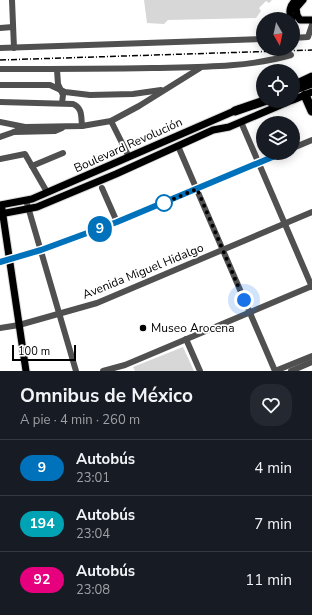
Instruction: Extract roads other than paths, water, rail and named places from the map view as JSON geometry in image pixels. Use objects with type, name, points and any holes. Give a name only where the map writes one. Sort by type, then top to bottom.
[{"type":"highway","points":[[300,85],[310,79]]},
{"type":"highway","points":[[309,93],[312,112]]},
{"type":"highway","points":[[235,111],[256,104]]},
{"type":"main road","points":[[303,0],[296,8],[297,15],[300,20],[312,20]]},
{"type":"main road","points":[[290,12],[293,1]]},
{"type":"main road","points":[[300,24],[312,25]]},
{"type":"main road","points":[[300,83],[310,79]]},
{"type":"main road","points":[[300,93],[312,88]]},
{"type":"main road","name":"Boulevard Revolución","points":[[1,205],[26,200],[47,192],[256,101]]},
{"type":"main road","points":[[1,214],[29,209],[116,174],[264,108]]},
{"type":"main road","points":[[214,130],[229,127],[273,108]]},
{"type":"main road","points":[[1,205],[1,214],[26,371]]},
{"type":"street","points":[[12,0],[14,48]]},
{"type":"street","points":[[300,38],[308,37],[312,25]]},
{"type":"street","points":[[0,28],[13,28]]},
{"type":"street","points":[[0,48],[256,39]]},
{"type":"street","points":[[0,69],[57,70],[200,68],[240,65],[288,56]]},
{"type":"street","points":[[0,122],[25,127],[66,127],[111,121],[139,106],[200,68]]},
{"type":"street","points":[[57,70],[62,103]]},
{"type":"street","points":[[0,85],[50,85],[61,90],[78,94],[103,95],[133,94],[164,90]]},
{"type":"street","points":[[0,102],[62,103],[77,106],[81,110],[82,126]]},
{"type":"street","points":[[111,121],[129,156]]},
{"type":"street","points":[[103,371],[124,364],[312,287],[241,122]]},
{"type":"street","points":[[0,137],[25,127]]},
{"type":"street","points":[[14,132],[54,131],[66,127]]},
{"type":"street","points":[[300,145],[312,140]]},
{"type":"street","points":[[178,146],[275,371],[312,356]]},
{"type":"street","points":[[32,166],[63,153]]},
{"type":"street","points":[[0,159],[25,154],[47,192]]},
{"type":"street","points":[[0,262],[41,250],[117,222],[266,160]]},
{"type":"street","points":[[102,188],[117,222]]},
{"type":"street","points":[[26,200],[76,371]]},
{"type":"street","name":"Avenida Miguel Hidalgo","points":[[0,328],[19,325],[97,303],[312,212]]},
{"type":"street","points":[[186,339],[200,371]]},
{"type":"street","points":[[291,371],[312,362]]},
{"type":"street","points":[[124,364],[127,371]]},
{"type":"railway","points":[[0,60],[312,50]]},
{"type":"place","name":"Museo Arocena","points":[[143,328]]}]
